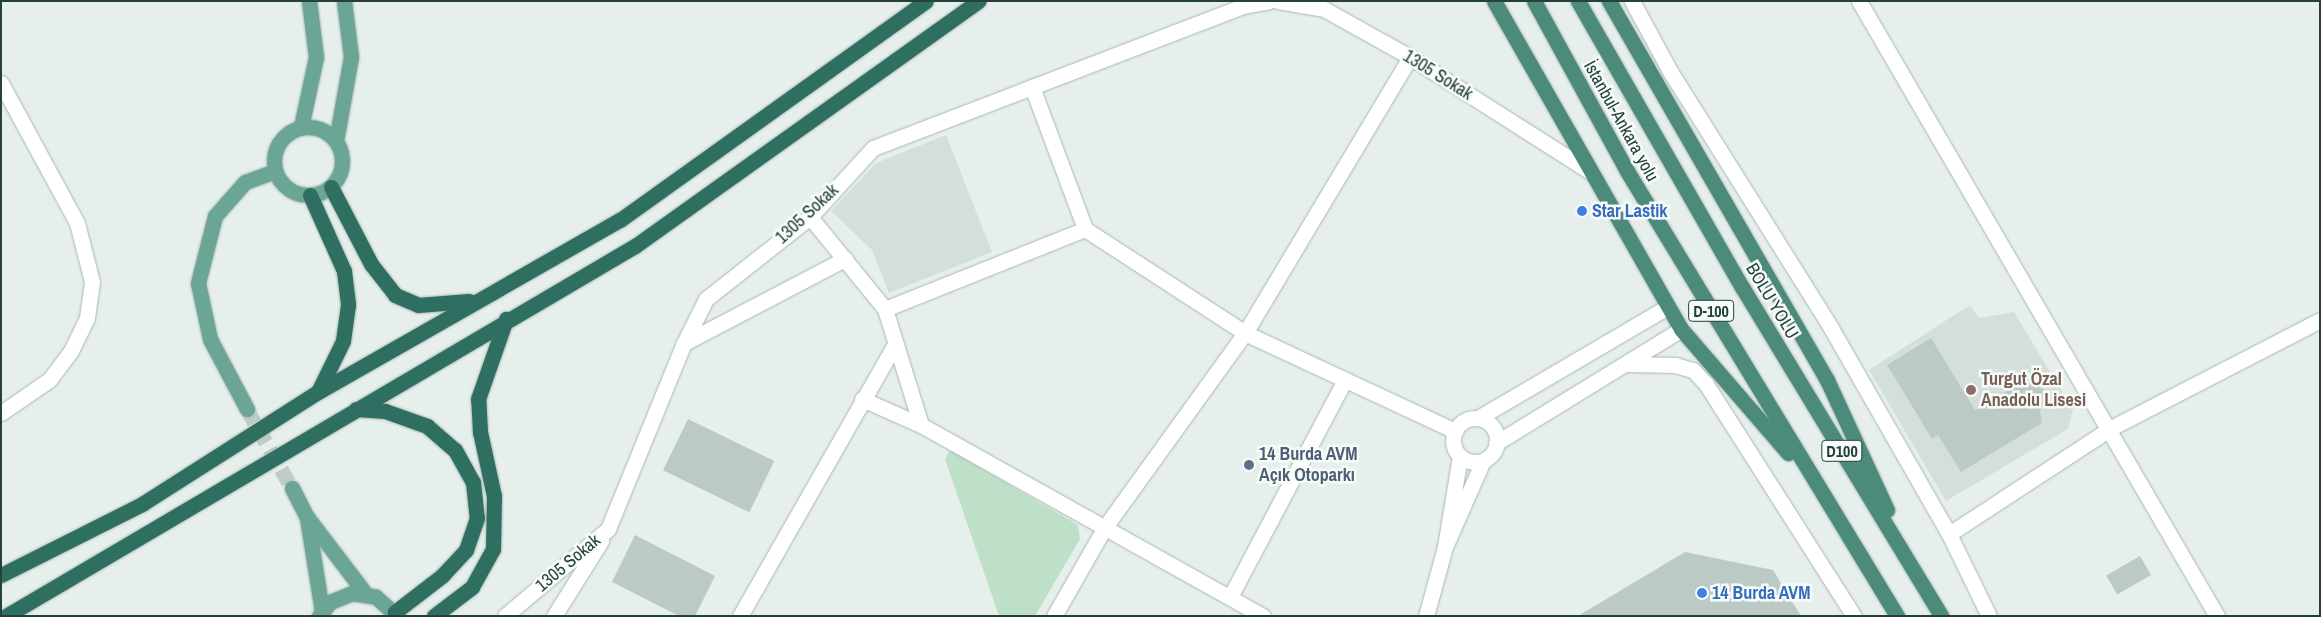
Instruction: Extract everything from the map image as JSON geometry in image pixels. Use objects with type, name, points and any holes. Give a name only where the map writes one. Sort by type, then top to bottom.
[{"type":"highway","points":[[1,575],[142,504],[318,392],[473,301],[620,220],[926,1]]},
{"type":"highway","points":[[6,616],[506,319],[635,246],[978,1]]},
{"type":"highway","points":[[1494,1],[1666,306],[1681,329],[1812,480]]},
{"type":"highway","name":"İstanbul-Ankara yolu","points":[[1534,1],[1626,171],[1896,616]]},
{"type":"highway","name":"BOLU YOLU","points":[[1578,1],[1742,287],[1941,616]]},
{"type":"highway","points":[[1609,1],[1827,380],[1919,579]]},
{"type":"highway","points":[[330,187],[371,264],[395,295],[418,305],[473,301]]},
{"type":"highway","points":[[310,195],[344,270],[348,305],[343,341],[318,392]]},
{"type":"highway","points":[[434,616],[472,587],[493,549],[494,496],[480,432],[478,399],[506,319]]},
{"type":"highway","points":[[356,409],[385,412],[427,426],[455,450],[474,482],[477,518],[466,550],[396,614]]},
{"type":"main road","points":[[301,127],[316,57],[309,1]]},
{"type":"main road","points":[[336,141],[323,129],[301,127],[281,139],[276,149],[276,171],[288,189],[310,195],[330,187],[342,168],[336,141],[351,57],[344,1]]},
{"type":"main road","points":[[247,409],[210,339],[198,283],[215,216],[245,182],[276,171]]},
{"type":"main road","points":[[292,488],[307,517],[365,594],[396,614]]},
{"type":"main road","points":[[307,517],[320,613],[341,597],[365,594]]},
{"type":"street","name":"1305 Sokak","points":[[505,616],[608,529],[684,343],[706,299],[810,217],[873,148],[1242,6],[1269,1]]},
{"type":"street","name":"1305 Sokak","points":[[1278,1],[1324,9],[1410,57],[1590,171]]},
{"type":"street","points":[[1632,1],[1670,71],[1831,328],[1949,534],[1989,616]]},
{"type":"street","points":[[1859,1],[2112,428],[2217,616]]},
{"type":"street","points":[[1054,616],[1105,527],[1245,333],[1410,57]]},
{"type":"street","points":[[1,84],[77,223],[92,282],[87,318],[70,351],[49,380],[1,413]]},
{"type":"street","points":[[1032,87],[1085,229],[1245,333],[1455,430]]},
{"type":"street","points":[[810,217],[885,309],[920,425]]},
{"type":"street","points":[[885,309],[1085,229]]},
{"type":"street","points":[[684,343],[844,259]]},
{"type":"street","points":[[1426,616],[1445,547],[1460,456],[1453,444],[1455,430],[1464,421],[1478,418],[1666,306]]},
{"type":"street","points":[[1949,534],[2112,428],[2320,320]]},
{"type":"street","points":[[1445,547],[1482,461],[1496,443],[1628,364],[1681,329]]},
{"type":"street","points":[[740,616],[862,399],[896,343]]},
{"type":"street","points":[[1628,364],[1676,365],[1693,370],[1706,384],[1854,616]]},
{"type":"street","points":[[1230,597],[1345,380]]},
{"type":"street","points":[[862,399],[920,425],[1263,616]]},
{"type":"street","points":[[1478,418],[1490,424],[1496,443]]},
{"type":"street","points":[[1460,456],[1482,461]]},
{"type":"street","points":[[554,616],[608,529]]},
{"type":"shaded area","points":[[946,135],[992,252],[889,293],[872,250],[831,211],[876,163]]},
{"type":"shaded area","name":"Turgut Özal Anadolu Lisesi","points":[[1970,305],[1979,318],[2014,312],[2073,410],[2068,429],[1946,501],[1869,370]]},
{"type":"green space","points":[[950,450],[1078,525],[1080,539],[1035,616],[999,616],[945,459]]},
{"type":"building","points":[[1931,338],[1975,410],[2035,374],[2048,397],[2040,411],[2042,423],[1961,472],[1938,435],[1932,439],[1887,365]]},
{"type":"building","points":[[688,419],[774,461],[749,512],[663,470]]},
{"type":"building","points":[[635,535],[715,576],[695,616],[679,616],[612,582]]},
{"type":"building","name":"14 Burda AVM","points":[[1685,552],[1773,570],[1801,616],[1578,616]]},
{"type":"building","points":[[2140,556],[2151,575],[2117,595],[2106,576]]},
{"type":"tunnel","points":[[247,409],[292,488]]},
{"type":"place","name":"Star Lastik","points":[[1582,211]]},
{"type":"place","name":"Turgut Özal Anadolu Lisesi","points":[[1971,390]]},
{"type":"place","name":"14 Burda AVM Açık Otoparkı","points":[[1249,465]]},
{"type":"place","name":"14 Burda AVM","points":[[1702,593]]}]
